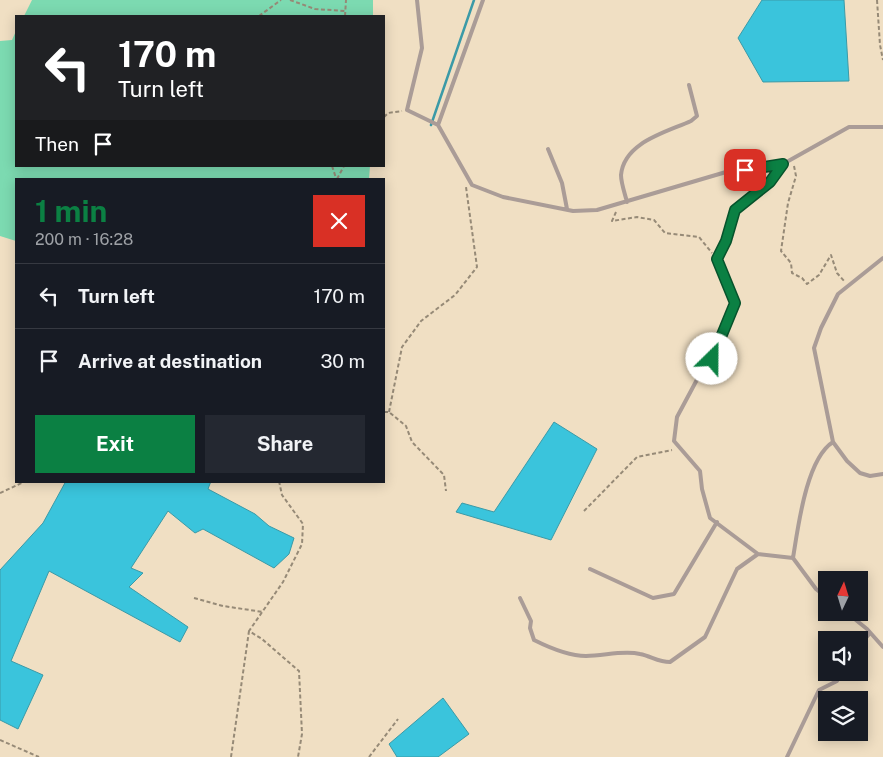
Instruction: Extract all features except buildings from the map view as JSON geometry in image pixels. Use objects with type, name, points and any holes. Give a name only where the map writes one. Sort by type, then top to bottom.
[{"type":"lane","points":[[417,0],[422,48],[407,110],[438,125],[472,185],[484,192],[503,198],[567,209],[597,210],[726,172],[783,164],[849,127],[883,128]]},
{"type":"lane","points":[[438,125],[483,0]]},
{"type":"lane","points":[[627,202],[621,176],[626,159],[642,143],[691,122],[697,116],[689,85]]},
{"type":"lane","points":[[548,149],[562,183],[567,209]]},
{"type":"lane","points":[[783,164],[770,182],[735,210],[726,241],[717,259],[735,303],[712,359],[700,374],[677,417],[674,441],[700,471],[702,489],[710,518],[758,554],[793,558],[818,590]]},
{"type":"lane","points":[[883,258],[838,294],[820,328],[814,348],[833,442],[847,461],[860,473],[870,476],[883,474]]},
{"type":"lane","points":[[793,558],[804,496],[825,447],[833,442]]},
{"type":"lane","points":[[590,569],[653,598],[674,594],[717,522]]},
{"type":"lane","points":[[520,598],[531,621],[530,628],[534,640],[554,650],[584,656],[622,653],[641,654],[658,662],[670,662],[705,637],[737,569],[758,554]]},
{"type":"lane","points":[[856,621],[883,647]]},
{"type":"lane","points":[[787,757],[819,690],[837,681]]},
{"type":"path","points":[[260,15],[281,0]]},
{"type":"path","points":[[290,0],[316,10],[345,11]]},
{"type":"path","points":[[345,15],[346,0]]},
{"type":"path","points":[[878,0],[880,45],[883,60]]},
{"type":"path","points":[[385,116],[388,113],[407,110]]},
{"type":"path","points":[[789,161],[795,167],[796,176],[788,203],[781,251],[791,263],[792,273],[802,278],[808,284],[819,275],[831,254],[837,273],[848,286]]},
{"type":"path","points":[[337,178],[343,167]]},
{"type":"path","points":[[446,491],[444,475],[412,442],[406,426],[388,412],[402,347],[421,321],[455,295],[477,267],[464,173]]},
{"type":"path","points":[[620,204],[612,221],[637,217],[654,220],[665,233],[699,237],[717,259]]},
{"type":"path","points":[[584,511],[637,457],[667,452],[679,447]]},
{"type":"path","points":[[0,493],[22,483]]},
{"type":"path","points":[[231,757],[249,631],[283,582],[302,544],[303,524],[282,495],[280,483]]},
{"type":"path","points":[[194,598],[223,606],[262,612]]},
{"type":"path","points":[[249,631],[299,671],[302,734],[298,757]]},
{"type":"path","points":[[370,757],[398,719]]},
{"type":"path","points":[[0,740],[39,757]]},
{"type":"green space","points":[[32,0],[373,0],[373,15],[24,15]]},
{"type":"green space","points":[[15,33],[15,167],[370,167],[369,178],[15,178],[15,241],[0,236],[0,41],[12,40]]},
{"type":"water","points":[[762,0],[844,0],[849,81],[763,82],[738,38]]},
{"type":"water","points":[[554,422],[597,449],[551,540],[456,512],[462,503],[494,512]]},
{"type":"water","points":[[65,483],[210,483],[208,489],[255,514],[269,526],[294,538],[289,554],[274,568],[203,529],[195,533],[168,511],[131,568],[143,573],[129,587],[188,627],[180,642],[49,571],[11,661],[43,675],[18,729],[0,720],[0,570],[43,523]]},
{"type":"water","points":[[443,698],[469,734],[438,757],[397,757],[389,744]]},
{"type":"waterway","points":[[431,125],[474,0]]},
{"type":"route","points":[[712,359],[735,303],[726,285],[717,259],[726,241],[735,210],[770,182],[783,164],[745,170]]}]
